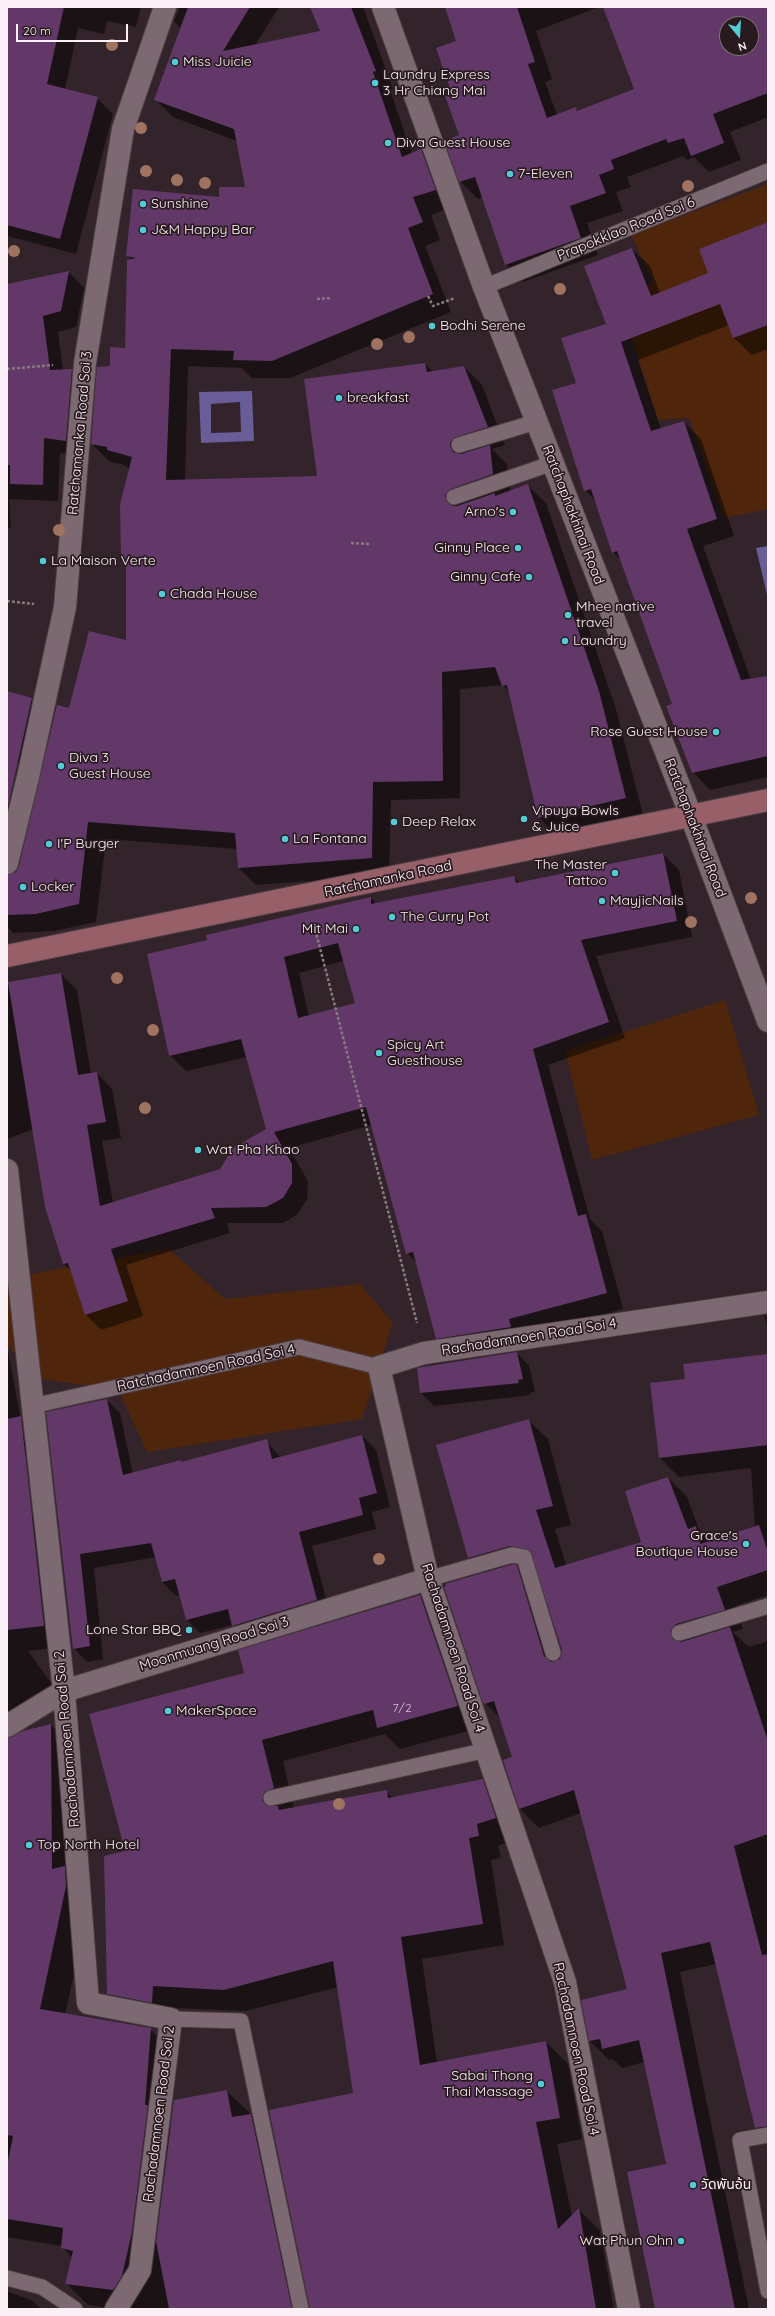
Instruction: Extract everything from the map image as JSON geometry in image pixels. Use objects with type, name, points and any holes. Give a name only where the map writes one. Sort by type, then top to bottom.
[{"type":"street","name":"Ratchamanka Road Soi 3","points":[[7,863],[28,776],[65,607],[85,363],[122,130],[164,7]]},
{"type":"street","name":"Ratchaphakhinai Road","points":[[383,7],[484,287],[691,816],[768,1021]]},
{"type":"street","name":"Ratchamanka Road","points":[[7,956],[306,896],[768,800]]},
{"type":"street","name":"Rachadamnoen Road Soi 2","points":[[7,1170],[11,1252],[32,1406],[64,1691],[88,2003],[170,2019],[140,2270],[116,2309]]},
{"type":"street","name":"Rachadamnoen Road Soi 4","points":[[630,2309],[565,1982],[428,1579],[379,1367],[424,1353],[768,1302]]},
{"type":"street","name":"Moonmuang Road Soi 3","points":[[7,1726],[64,1691],[428,1579]]},
{"type":"lane","name":"Prapokklao Road Soi 6","points":[[484,287],[768,171]]},
{"type":"lane","points":[[459,445],[536,422]]},
{"type":"lane","points":[[454,497],[553,463]]},
{"type":"lane","name":"Ratchadamnoen Road Soi 4","points":[[32,1406],[299,1347],[379,1367]]},
{"type":"lane","points":[[428,1579],[512,1555],[524,1557],[553,1653]]},
{"type":"lane","points":[[679,1633],[768,1606]]},
{"type":"lane","points":[[271,1798],[487,1750]]},
{"type":"lane","points":[[170,2019],[241,2021],[301,2309]]},
{"type":"lane","points":[[768,2135],[740,2140],[768,2291]]},
{"type":"lane","points":[[7,2278],[42,2287],[75,2309]]},
{"type":"path","points":[[428,296],[434,306],[446,302]]},
{"type":"path","points":[[317,299],[332,298]]},
{"type":"path","points":[[7,369],[85,363]]},
{"type":"path","points":[[351,543],[369,544]]},
{"type":"path","points":[[306,896],[424,1353]]},
{"type":"shaded area","points":[[768,184],[768,509],[725,518],[689,418],[658,420],[619,298],[653,282],[631,235]]},
{"type":"shaded area","points":[[252,391],[254,441],[201,443],[199,392]],"holes":[[[240,402],[241,432],[211,433],[211,404]]]},
{"type":"shaded area","points":[[768,546],[768,599],[756,548]]},
{"type":"shaded area","points":[[725,1000],[759,1115],[592,1160],[565,1051]]},
{"type":"shaded area","points":[[169,1249],[225,1299],[360,1284],[393,1323],[362,1419],[147,1452],[118,1390],[34,1378],[7,1344],[7,1278]]},
{"type":"building","points":[[7,7],[64,7],[47,84],[98,97],[60,239],[7,225]]},
{"type":"building","points":[[188,7],[250,7],[223,51],[320,31],[310,7],[351,7],[376,71],[373,72],[402,157],[421,149],[436,190],[413,197],[423,222],[408,228],[433,294],[272,361],[233,360],[234,351],[171,349],[166,480],[317,476],[304,379],[425,363],[427,372],[464,366],[488,427],[456,437],[450,443],[450,447],[453,452],[461,454],[490,445],[493,474],[451,489],[445,495],[446,500],[452,506],[457,506],[495,493],[495,496],[528,484],[599,691],[626,798],[538,818],[507,685],[502,686],[495,667],[442,672],[443,781],[373,782],[372,858],[238,868],[235,833],[88,822],[79,904],[36,914],[7,915],[7,875],[16,872],[19,866],[57,705],[69,708],[89,631],[126,640],[126,559],[121,559],[120,504],[132,457],[107,450],[107,447],[91,444],[97,367],[110,366],[110,347],[125,348],[127,260],[136,258],[126,256],[133,189],[219,197],[219,187],[245,187],[234,129],[154,100]]},
{"type":"building","points":[[445,7],[517,7],[535,62],[528,64],[547,118],[576,107],[577,111],[634,89],[603,7],[768,7],[768,93],[713,114],[724,143],[691,156],[684,138],[668,143],[666,139],[611,160],[614,169],[599,175],[606,193],[570,206],[581,238],[505,265],[475,177],[459,182],[444,141],[459,135],[445,96],[452,94],[436,48],[456,41]]},
{"type":"building","points":[[768,222],[768,325],[733,338],[720,304],[621,342],[651,431],[684,421],[717,519],[687,529],[741,680],[768,676],[768,756],[692,773],[666,706],[672,704],[617,551],[612,553],[591,489],[584,491],[552,390],[576,383],[561,338],[606,324],[584,266],[632,248],[651,296],[708,273],[699,249]]},
{"type":"building","points":[[69,271],[61,311],[43,316],[50,370],[72,369],[66,441],[44,438],[43,485],[10,484],[10,465],[7,465],[7,284]]},
{"type":"building","points":[[7,691],[32,698],[7,810]]},
{"type":"building","points":[[663,853],[677,921],[581,940],[609,1022],[533,1049],[578,1216],[586,1214],[607,1293],[509,1319],[511,1327],[436,1339],[413,1252],[406,1254],[366,1107],[274,1132],[292,1164],[292,1183],[283,1198],[266,1207],[211,1208],[215,1218],[111,1249],[128,1301],[85,1315],[68,1263],[63,1264],[45,1207],[8,982],[61,973],[78,1075],[97,1072],[106,1122],[87,1125],[100,1206],[220,1169],[233,1148],[266,1129],[241,1039],[169,1056],[147,954],[207,940],[206,935],[371,897],[371,904],[514,876],[516,883]],"holes":[[[338,943],[355,1003],[298,1018],[284,957]]]},
{"type":"building","points":[[517,1352],[523,1379],[518,1380],[519,1383],[420,1393],[417,1368]]},
{"type":"building","points":[[768,1354],[768,1445],[659,1458],[650,1383],[685,1379],[683,1364]]},
{"type":"building","points":[[107,1399],[123,1475],[181,1460],[181,1462],[267,1439],[272,1459],[362,1435],[377,1493],[359,1498],[363,1515],[299,1532],[317,1600],[232,1626],[228,1609],[186,1620],[175,1579],[162,1582],[151,1543],[80,1554],[90,1646],[73,1649],[46,1412]]},
{"type":"building","points":[[21,1416],[44,1626],[7,1630],[7,1419]]},
{"type":"building","points":[[529,1419],[553,1506],[536,1510],[555,1568],[641,1542],[625,1491],[668,1477],[688,1529],[696,1526],[700,1544],[759,1525],[768,1552],[768,1570],[717,1587],[725,1610],[676,1624],[670,1631],[673,1639],[681,1642],[730,1627],[768,1741],[768,1834],[734,1846],[762,1955],[768,1954],[768,2126],[755,2128],[710,1942],[661,1953],[735,2309],[655,2309],[627,2172],[666,2164],[639,2040],[602,2049],[600,2039],[589,2041],[581,2000],[627,1989],[574,1790],[519,1809],[503,1760],[512,1757],[494,1701],[484,1704],[482,1700],[444,1587],[446,1586],[445,1584],[513,1564],[517,1565],[544,1656],[551,1662],[560,1659],[562,1650],[530,1551],[510,1546],[468,1558],[436,1445]]},
{"type":"building","points":[[420,1595],[458,1706],[377,1728],[373,1710],[262,1740],[274,1788],[265,1792],[262,1800],[268,1806],[278,1806],[279,1810],[387,1790],[388,1798],[483,1779],[496,1818],[477,1824],[479,1836],[469,1838],[483,1924],[401,1937],[420,2065],[546,2041],[560,2118],[536,2122],[558,2229],[579,2208],[596,2309],[310,2309],[269,2110],[353,2093],[333,1961],[224,1990],[153,1986],[152,2003],[107,1994],[104,1856],[125,1851],[89,1714],[244,1673],[238,1650]]},
{"type":"building","points":[[51,1724],[52,1869],[65,1866],[66,1886],[40,2009],[151,2028],[145,2105],[148,2105],[132,2232],[122,2276],[113,2290],[65,2284],[73,2251],[61,2248],[63,2228],[7,2219],[7,2166],[13,2136],[7,2135],[7,1738],[23,1731]]},
{"type":"building","points":[[227,2090],[232,2117],[251,2114],[292,2309],[169,2309],[156,2241],[174,2100]]},
{"type":"place","name":"Miss Juicie","points":[[175,62]]},
{"type":"place","name":"Laundry Express 3 Hr Chiang Mai","points":[[375,83]]},
{"type":"place","name":"Diva Guest House","points":[[388,143]]},
{"type":"place","name":"7-Eleven","points":[[510,174]]},
{"type":"place","name":"Sunshine","points":[[143,204]]},
{"type":"place","name":"J&M Happy Bar","points":[[143,230]]},
{"type":"place","name":"Bodhi Serene","points":[[432,326]]},
{"type":"place","name":"breakfast","points":[[339,398]]},
{"type":"place","name":"Arno's","points":[[513,512]]},
{"type":"place","name":"Ginny Place","points":[[518,548]]},
{"type":"place","name":"La Maison Verte","points":[[43,561]]},
{"type":"place","name":"Ginny Cafe","points":[[529,577]]},
{"type":"place","name":"Chada House","points":[[162,594]]},
{"type":"place","name":"Mhee native travel","points":[[568,615]]},
{"type":"place","name":"Laundry","points":[[565,641]]},
{"type":"place","name":"Rose Guest House","points":[[716,732]]},
{"type":"place","name":"Diva 3 Guest House","points":[[61,766]]},
{"type":"place","name":"Vipuya Bowls & Juice","points":[[524,819]]},
{"type":"place","name":"Deep Relax","points":[[394,822]]},
{"type":"place","name":"La Fontana","points":[[285,839]]},
{"type":"place","name":"I'P Burger","points":[[49,844]]},
{"type":"place","name":"The Master Tattoo","points":[[615,873]]},
{"type":"place","name":"Locker","points":[[23,887]]},
{"type":"place","name":"MayjicNails","points":[[602,901]]},
{"type":"place","name":"The Curry Pot","points":[[392,917]]},
{"type":"place","name":"Mit Mai","points":[[356,929]]},
{"type":"place","name":"Spicy Art Guesthouse","points":[[379,1053]]},
{"type":"place","name":"Wat Pha Khao","points":[[198,1150]]},
{"type":"place","name":"Grace's Boutique House","points":[[746,1544]]},
{"type":"place","name":"Lone Star BBQ","points":[[189,1630]]},
{"type":"place","name":"MakerSpace","points":[[168,1711]]},
{"type":"place","name":"Top North Hotel","points":[[29,1845]]},
{"type":"place","name":"Sabai Thong Thai Massage","points":[[541,2084]]},
{"type":"place","name":"วัดพันอ้น","points":[[693,2185]]},
{"type":"place","name":"Wat Phun Ohn","points":[[681,2241]]}]
